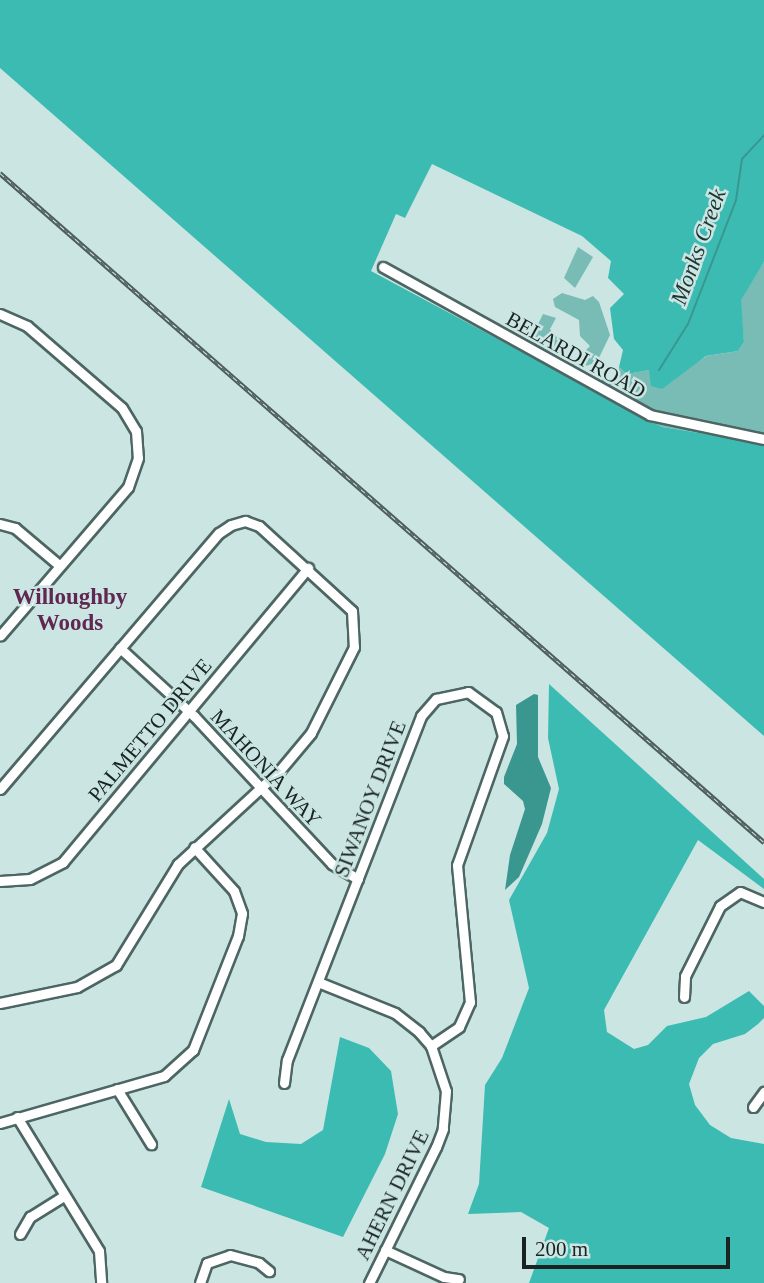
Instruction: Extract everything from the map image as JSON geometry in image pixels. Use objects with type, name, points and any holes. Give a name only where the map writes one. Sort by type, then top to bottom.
[{"type":"street","name":"BELARDI ROAD","points":[[383,267],[650,415],[764,439]]},
{"type":"street","points":[[0,314],[33,330],[122,408],[135,431],[138,458],[128,487],[0,636]]},
{"type":"street","points":[[0,789],[219,533],[233,524],[245,521],[259,526],[352,611],[354,647],[311,733],[261,786],[194,847],[160,891],[132,944],[110,971],[78,987],[0,1003]]},
{"type":"street","points":[[0,524],[15,528],[60,565]]},
{"type":"street","name":"PALMETTO DRIVE","points":[[0,881],[30,880],[63,862],[308,568]]},
{"type":"street","name":"MAHONIA WAY","points":[[120,648],[190,711],[332,864],[358,879]]},
{"type":"street","name":"SIWANOY DRIVE","points":[[284,1083],[287,1060],[427,706],[455,692],[479,696],[496,712],[503,736],[457,865],[470,1002],[459,1027],[431,1046]]},
{"type":"street","points":[[0,1123],[164,1076],[187,1059],[238,936],[242,913],[234,891],[194,847]]},
{"type":"street","points":[[684,997],[685,976],[720,905],[740,892],[764,902]]},
{"type":"street","name":"AHERN DRIVE","points":[[318,982],[395,1013],[431,1046],[446,1091],[443,1129],[369,1283]]},
{"type":"street","points":[[117,1089],[151,1144]]},
{"type":"street","points":[[753,1107],[764,1092]]},
{"type":"street","points":[[17,1117],[99,1251],[102,1283]]},
{"type":"street","points":[[20,1234],[30,1217],[63,1196]]},
{"type":"street","points":[[385,1250],[444,1278],[460,1279]]},
{"type":"street","points":[[200,1283],[207,1263],[230,1255],[260,1263],[269,1271]]},
{"type":"shaded area","points":[[0,0],[764,0],[764,262],[741,300],[744,342],[738,351],[706,356],[662,389],[651,386],[649,370],[627,374],[619,367],[623,350],[614,339],[610,308],[624,294],[608,278],[611,261],[582,236],[432,164],[405,218],[396,214],[371,271],[662,427],[764,443],[764,736],[0,68]]},
{"type":"shaded area","points":[[578,247],[593,257],[575,288],[564,278]]},
{"type":"shaded area","points":[[764,262],[764,443],[662,427],[635,414],[640,409],[594,381],[599,376],[606,382],[618,381],[619,367],[627,374],[649,370],[673,381],[679,373],[707,356],[738,351],[744,342],[740,300]]},
{"type":"shaded area","points":[[562,293],[585,300],[593,296],[599,302],[610,335],[597,362],[578,369],[581,355],[590,346],[580,336],[579,320],[555,307],[553,299]]},
{"type":"shaded area","points":[[543,314],[556,318],[550,329],[560,341],[550,357],[535,346],[532,337]]},
{"type":"shaded area","points":[[549,684],[764,879],[764,889],[698,840],[604,1010],[607,1032],[634,1049],[648,1045],[667,1026],[706,1017],[749,991],[764,1006],[764,1018],[758,1024],[745,1034],[713,1044],[699,1058],[689,1084],[695,1105],[710,1125],[731,1138],[764,1144],[764,1283],[529,1283],[549,1228],[521,1212],[468,1214],[479,1184],[485,1085],[502,1058],[529,988],[509,900],[547,833],[559,789],[548,738]]},
{"type":"shaded area","points":[[534,694],[538,695],[538,757],[551,788],[542,824],[519,877],[505,890],[510,855],[525,809],[523,801],[504,784],[504,777],[517,744],[516,705]]},
{"type":"shaded area","points":[[340,1037],[369,1048],[391,1071],[398,1114],[385,1154],[343,1237],[201,1187],[229,1099],[240,1134],[266,1142],[301,1144],[323,1130]]},
{"type":"waterway","name":"Monks Creek","points":[[659,370],[688,324],[736,200],[742,159],[764,135]]},
{"type":"railway","points":[[0,173],[764,842]]},
{"type":"district","name":"Willoughby Woods","points":[[70,610]]}]
